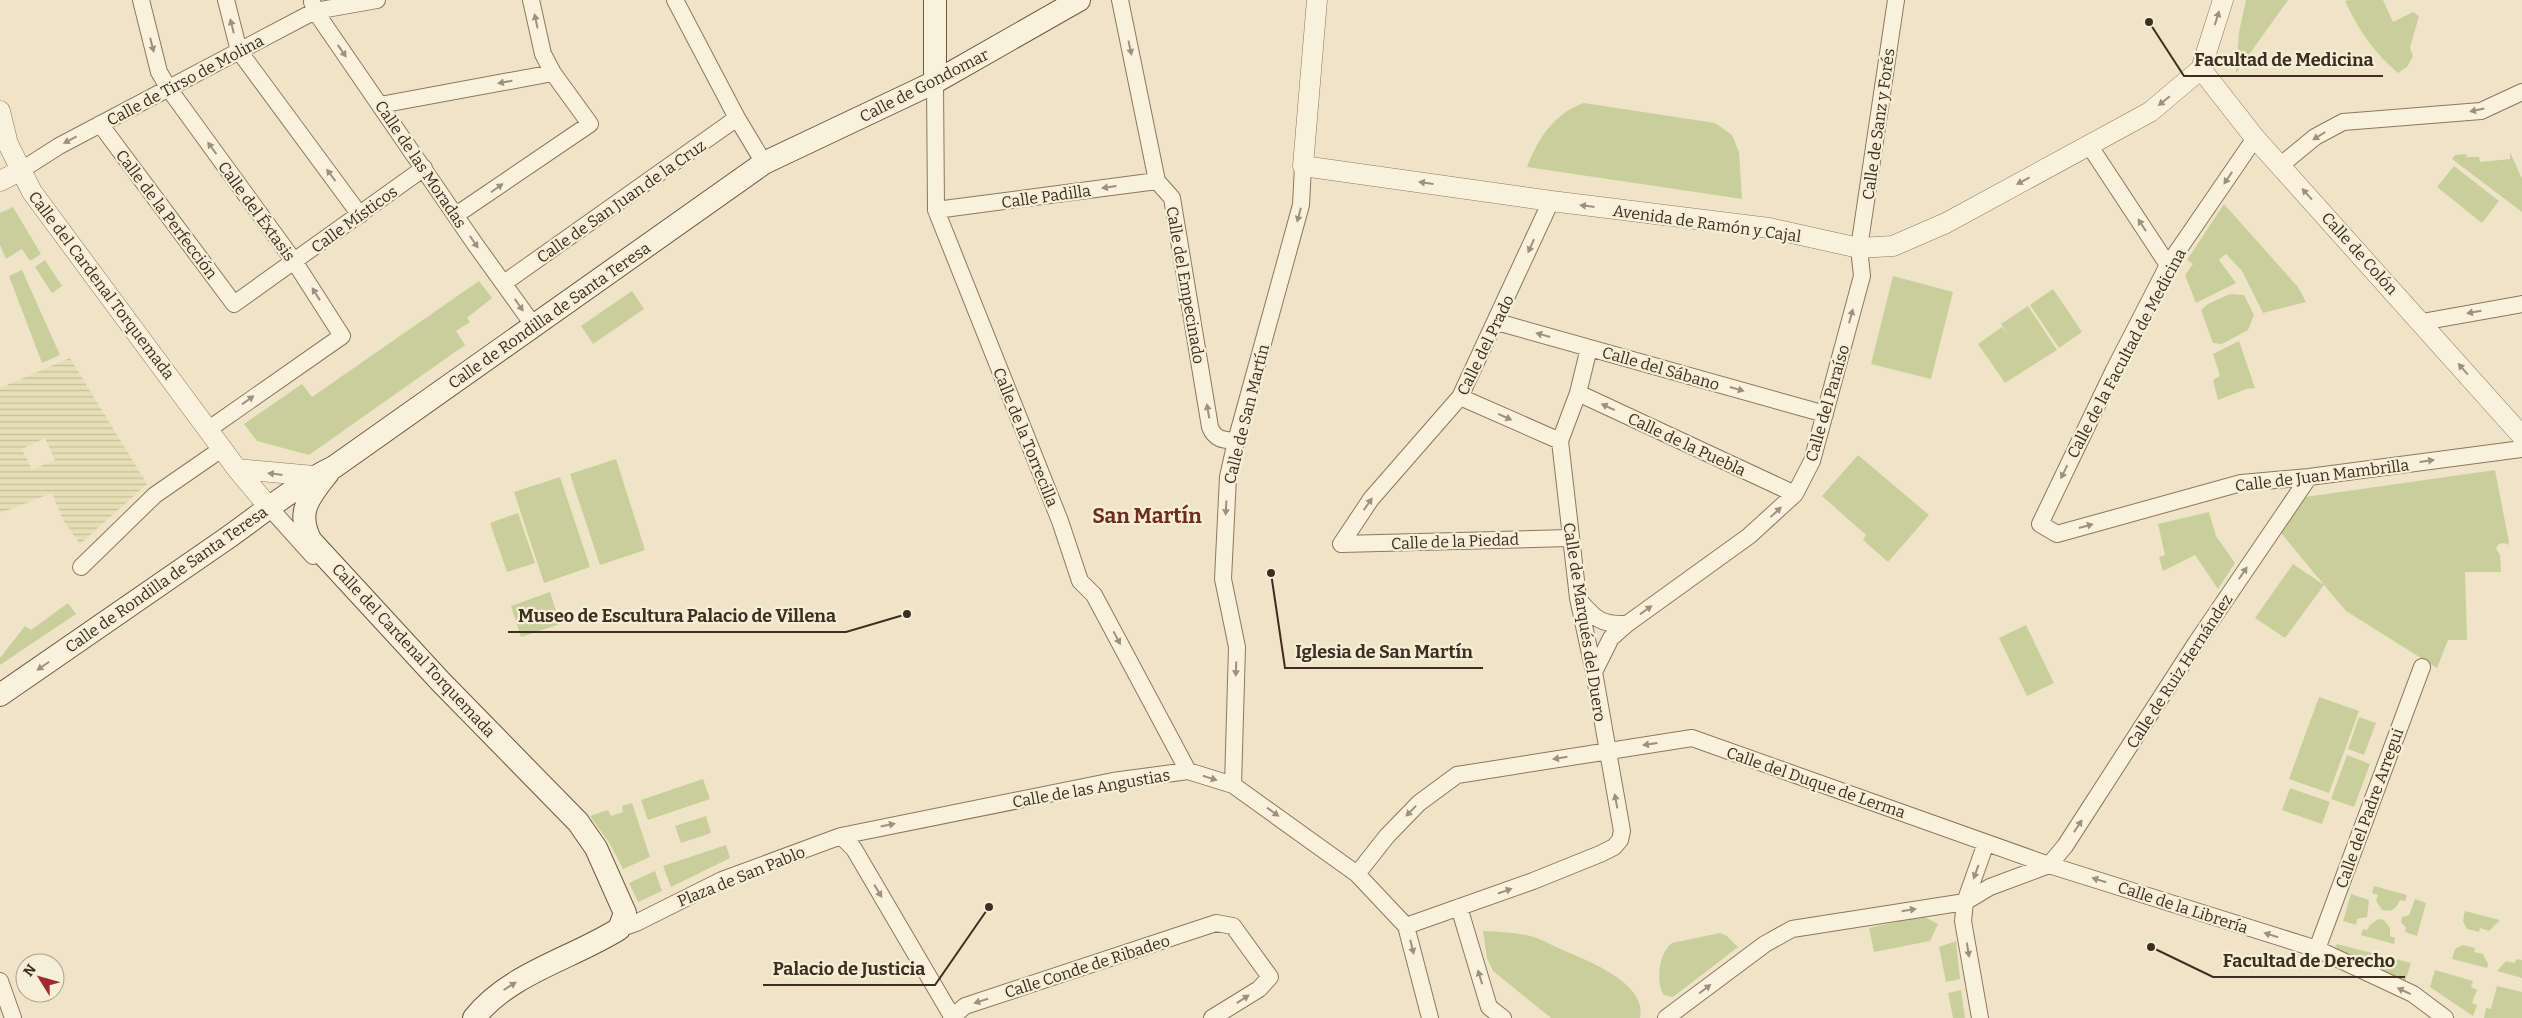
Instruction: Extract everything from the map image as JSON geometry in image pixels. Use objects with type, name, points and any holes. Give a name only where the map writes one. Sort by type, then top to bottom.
[{"type":"main road","points":[[935,0],[936,82]]},
{"type":"main road","name":"Calle de Gondomar","points":[[764,163],[936,82],[1079,0]]},
{"type":"main road","name":"Calle de Rondilla de Santa Teresa","points":[[0,695],[228,538],[268,506],[324,472],[534,326],[764,163]]},
{"type":"main road","name":"Calle de Rondilla de Santa Teresa","points":[[311,541],[303,523],[304,513],[324,472]]},
{"type":"main road","name":"Calle del Cardenal Torquemada","points":[[311,541],[551,799]]},
{"type":"main road","points":[[551,799],[596,848],[629,920]]},
{"type":"main road","name":"Plaza de San Pablo","points":[[474,1018],[484,1005],[514,983],[583,948],[629,920]]},
{"type":"street","name":"Calle del Éxtasis","points":[[141,0],[159,72],[169,89],[294,261],[342,336],[209,429]]},
{"type":"street","points":[[226,0],[239,51],[360,215]]},
{"type":"street","name":"Calle de Tirso de Molina","points":[[0,181],[20,171],[46,153],[239,51],[313,5],[377,0]]},
{"type":"street","points":[[456,215],[590,124],[553,73],[543,54],[532,0]]},
{"type":"street","points":[[675,0],[736,118],[764,163]]},
{"type":"street","name":"Calle del Empecinado","points":[[1120,0],[1157,181],[1172,198],[1210,427],[1215,436],[1220,439],[1236,441]]},
{"type":"street","points":[[1303,166],[1317,0]]},
{"type":"street","name":"Calle de Sanz y Forés","points":[[1859,248],[1896,0]]},
{"type":"street","points":[[2201,69],[2223,0]]},
{"type":"street","name":"Calle de las Moradas","points":[[313,5],[380,105],[534,326]]},
{"type":"street","name":"Avenida de Ramón y Cajal","points":[[1303,166],[1551,201],[1769,228],[1859,248],[1893,246],[1946,223],[2150,112],[2201,69]]},
{"type":"street","name":"Calle de Colón","points":[[2201,69],[2255,138],[2422,322],[2522,436]]},
{"type":"street","points":[[380,105],[553,73]]},
{"type":"street","name":"Calle de la Torrecilla","points":[[936,82],[936,210],[1060,521],[1080,581],[1094,595],[1188,771]]},
{"type":"street","points":[[2281,165],[2315,138],[2343,122],[2481,111],[2522,92]]},
{"type":"street","name":"Calle del Cardenal Torquemada","points":[[0,111],[8,144],[20,171],[64,236],[237,469],[281,523],[551,799]]},
{"type":"street","name":"Calle de San Juan de la Cruz","points":[[504,283],[736,118]]},
{"type":"street","name":"Calle de la Perfección","points":[[100,124],[234,304]]},
{"type":"street","name":"Calle de la Facultad de Medicina","points":[[2040,524],[2105,387],[2168,265],[2255,138]]},
{"type":"street","points":[[2090,145],[2168,265]]},
{"type":"street","name":"Calle de San Martín","points":[[1233,785],[1237,647],[1223,579],[1228,477],[1236,441],[1301,205],[1303,166]]},
{"type":"street","name":"Calle Místicos","points":[[234,304],[424,168]]},
{"type":"street","name":"Calle Padilla","points":[[936,210],[1157,181]]},
{"type":"street","name":"Calle del Prado","points":[[1341,544],[1371,499],[1460,397],[1497,322],[1551,201]]},
{"type":"street","name":"Calle del Paraíso","points":[[1594,672],[1612,638],[1627,624],[1749,536],[1795,494],[1812,461],[1862,276],[1859,248]]},
{"type":"street","points":[[2422,322],[2522,304]]},
{"type":"street","name":"Calle del Sábano","points":[[1497,322],[1825,414]]},
{"type":"street","name":"Calle de Marqués del Duero","points":[[1459,908],[1600,854],[1614,847],[1620,840],[1622,831],[1608,750],[1578,598],[1560,441],[1578,393],[1589,348]]},
{"type":"street","name":"Calle de la Puebla","points":[[1578,393],[1795,494]]},
{"type":"street","points":[[1460,397],[1560,441]]},
{"type":"street","points":[[81,567],[155,495],[223,448]]},
{"type":"street","name":"Calle de Juan Mambrilla","points":[[2040,524],[2057,534],[2240,483],[2309,477],[2522,449]]},
{"type":"street","points":[[237,469],[324,472]]},
{"type":"street","name":"Calle de Ruiz Hernández","points":[[2049,865],[2065,846],[2196,642],[2309,477]]},
{"type":"street","name":"Calle del Cardenal Torquemada","points":[[268,506],[311,541]]},
{"type":"street","name":"Calle de la Piedad","points":[[1341,544],[1570,538]]},
{"type":"street","points":[[1578,598],[1592,616],[1603,623],[1627,624]]},
{"type":"street","name":"Calle del Padre Arregui","points":[[2317,949],[2422,667]]},
{"type":"street","name":"Calle del Duque de Lerma","points":[[1608,750],[1692,738],[1986,842]]},
{"type":"street","points":[[1357,874],[1387,836],[1419,803],[1457,775],[1608,750]]},
{"type":"street","name":"Calle de las Angustias","points":[[841,836],[1113,781],[1188,771],[1233,785],[1357,874],[1406,926],[1430,1018]]},
{"type":"street","points":[[841,836],[854,849],[952,1017]]},
{"type":"street","name":"Plaza de San Pablo","points":[[629,920],[722,880],[841,836]]},
{"type":"street","points":[[1980,1018],[1963,920],[1965,902],[1986,842]]},
{"type":"street","name":"Calle de la Librería","points":[[1986,842],[2049,865],[2317,949],[2413,994],[2445,1018]]},
{"type":"street","points":[[2013,879],[2020,855]]},
{"type":"street","points":[[1666,1018],[1765,944],[1792,929],[1965,902],[1990,887],[2049,865]]},
{"type":"street","points":[[1406,926],[1459,908],[1489,1007],[1503,1018]]},
{"type":"street","name":"Calle Conde de Ribadeo","points":[[952,1017],[965,1006],[1216,923],[1228,924],[1233,926],[1270,977],[1259,989],[1212,1018]]},
{"type":"street","points":[[0,981],[13,1018]]},
{"type":"shaded area","points":[[70,358],[147,484],[80,544],[63,520],[52,493],[0,513],[0,388]],"holes":[[[45,438],[55,460],[32,470],[22,449]]]},
{"type":"green space","points":[[2246,0],[2288,0],[2236,73],[2239,32]]},
{"type":"green space","points":[[2383,0],[2393,22],[2413,12],[2419,16],[2410,48],[2413,56],[2407,67],[2398,73],[2375,49],[2361,31],[2345,1]]},
{"type":"green space","points":[[1584,103],[1715,123],[1732,135],[1739,152],[1742,199],[1527,167],[1536,147],[1548,128],[1564,113]]},
{"type":"green space","points":[[2510,152],[2522,179],[2522,212],[2452,159],[2455,155],[2466,154],[2467,157],[2479,157],[2480,162],[2510,159]]},
{"type":"green space","points":[[2454,166],[2499,201],[2482,223],[2437,187]]},
{"type":"green space","points":[[2224,204],[2298,287],[2306,302],[2263,313],[2242,271],[2226,254],[2219,260],[2236,283],[2196,303],[2185,275],[2193,264],[2187,260]]},
{"type":"green space","points":[[13,207],[41,254],[30,261],[22,249],[6,259],[0,245],[0,213]]},
{"type":"green space","points":[[45,260],[62,286],[52,293],[35,267]]},
{"type":"green space","points":[[22,270],[60,355],[42,363],[9,276]]},
{"type":"green space","points":[[1893,276],[1953,292],[1931,379],[1871,364]]},
{"type":"green space","points":[[479,281],[492,298],[467,318],[470,322],[456,331],[465,345],[309,455],[257,441],[244,424],[302,384],[312,397]]},
{"type":"green space","points":[[2053,289],[2082,332],[2059,348],[2030,305]]},
{"type":"green space","points":[[632,291],[644,309],[593,344],[581,326]]},
{"type":"green space","points":[[2230,294],[2244,295],[2254,315],[2248,330],[2222,344],[2213,343],[2201,310],[2208,304]]},
{"type":"green space","points":[[2028,306],[2057,350],[2005,383],[1978,344],[2002,327],[2010,338],[2001,324]]},
{"type":"green space","points":[[2239,341],[2255,388],[2246,389],[2218,400],[2213,380],[2220,376],[2213,354]]},
{"type":"green space","points":[[1858,455],[1929,515],[1888,562],[1863,540],[1866,535],[1822,496]]},
{"type":"green space","points":[[616,459],[645,550],[600,565],[570,474]]},
{"type":"green space","points":[[2495,470],[2509,542],[2508,545],[2504,543],[2499,544],[2496,548],[2500,555],[2501,572],[2465,572],[2467,640],[2448,640],[2437,668],[2346,611],[2281,533],[2305,497]]},
{"type":"green space","points":[[560,477],[590,567],[544,583],[514,492]]},
{"type":"green space","points":[[2209,512],[2216,536],[2235,563],[2218,589],[2195,555],[2163,571],[2159,557],[2165,555],[2158,524]]},
{"type":"green space","points":[[518,513],[535,563],[507,572],[490,523]]},
{"type":"green space","points":[[2293,564],[2324,585],[2285,638],[2255,618]]},
{"type":"green space","points":[[550,592],[560,624],[521,637],[511,606]]},
{"type":"green space","points":[[68,603],[76,614],[0,665],[0,658],[25,626],[31,630]]},
{"type":"green space","points":[[2026,625],[2054,683],[2027,696],[1999,638]]},
{"type":"green space","points":[[2319,697],[2359,711],[2329,793],[2289,779]]},
{"type":"green space","points":[[2359,717],[2376,723],[2364,755],[2348,749]]},
{"type":"green space","points":[[2347,755],[2370,764],[2354,807],[2331,799]]},
{"type":"green space","points":[[703,779],[710,799],[648,820],[641,800]]},
{"type":"green space","points":[[2290,788],[2330,802],[2322,824],[2282,810]]},
{"type":"green space","points":[[632,803],[650,857],[623,869],[610,844],[590,816],[608,810],[611,816],[623,812],[622,806]]},
{"type":"green space","points":[[706,816],[711,833],[681,843],[675,826]]},
{"type":"green space","points":[[726,845],[730,858],[671,887],[663,866]]},
{"type":"green space","points":[[655,871],[662,891],[638,902],[629,883]]},
{"type":"green space","points":[[2374,886],[2407,895],[2405,901],[2400,900],[2397,906],[2391,910],[2382,910],[2376,901],[2378,895],[2372,893]]},
{"type":"green space","points":[[2351,894],[2369,900],[2367,917],[2357,919],[2356,925],[2343,921]]},
{"type":"green space","points":[[2415,899],[2426,903],[2417,936],[2405,932],[2406,928],[2401,922],[2402,917],[2409,915]]},
{"type":"green space","points":[[2465,911],[2500,920],[2489,931],[2480,928],[2479,932],[2467,929],[2463,921]]},
{"type":"green space","points":[[1923,916],[1938,924],[1930,941],[1874,952],[1869,928]]},
{"type":"green space","points":[[2378,919],[2384,920],[2390,928],[2390,936],[2395,938],[2394,944],[2361,935],[2363,929],[2367,930]]},
{"type":"green space","points":[[1483,931],[1517,933],[1531,936],[1601,968],[1626,984],[1635,995],[1640,1006],[1640,1018],[1551,1018],[1493,971],[1487,958]]},
{"type":"green space","points":[[1720,933],[1727,936],[1738,947],[1673,997],[1664,995],[1661,990],[1659,976],[1661,960],[1668,947],[1672,943]]},
{"type":"green space","points":[[1956,941],[1960,979],[1946,982],[1939,947]]},
{"type":"green space","points":[[2337,944],[2411,963],[2405,982],[2339,950],[2335,946]]},
{"type":"green space","points":[[2463,945],[2475,948],[2474,952],[2483,954],[2488,964],[2487,968],[2452,959],[2455,949]]},
{"type":"green space","points":[[2516,959],[2522,960],[2522,978],[2497,971],[2506,961],[2515,963]]},
{"type":"green space","points":[[2435,970],[2473,981],[2471,987],[2477,990],[2472,1003],[2477,1005],[2473,1016],[2430,987]]},
{"type":"green space","points":[[2497,986],[2522,992],[2522,1018],[2484,1018],[2486,1008],[2491,1009]]},
{"type":"green space","points":[[1961,990],[1965,1018],[1953,1018],[1948,993]]},
{"type":"place","name":"Facultad de Medicina","points":[[2149,22]]},
{"type":"place","name":"Iglesia de San Martín","points":[[1271,573]]},
{"type":"place","name":"Museo de Escultura Palacio de Villena","points":[[907,614]]},
{"type":"place","name":"Palacio de Justicia","points":[[989,907]]},
{"type":"place","name":"Facultad de Derecho","points":[[2151,947]]},
{"type":"district","name":"San Martín","points":[[1147,516]]}]
